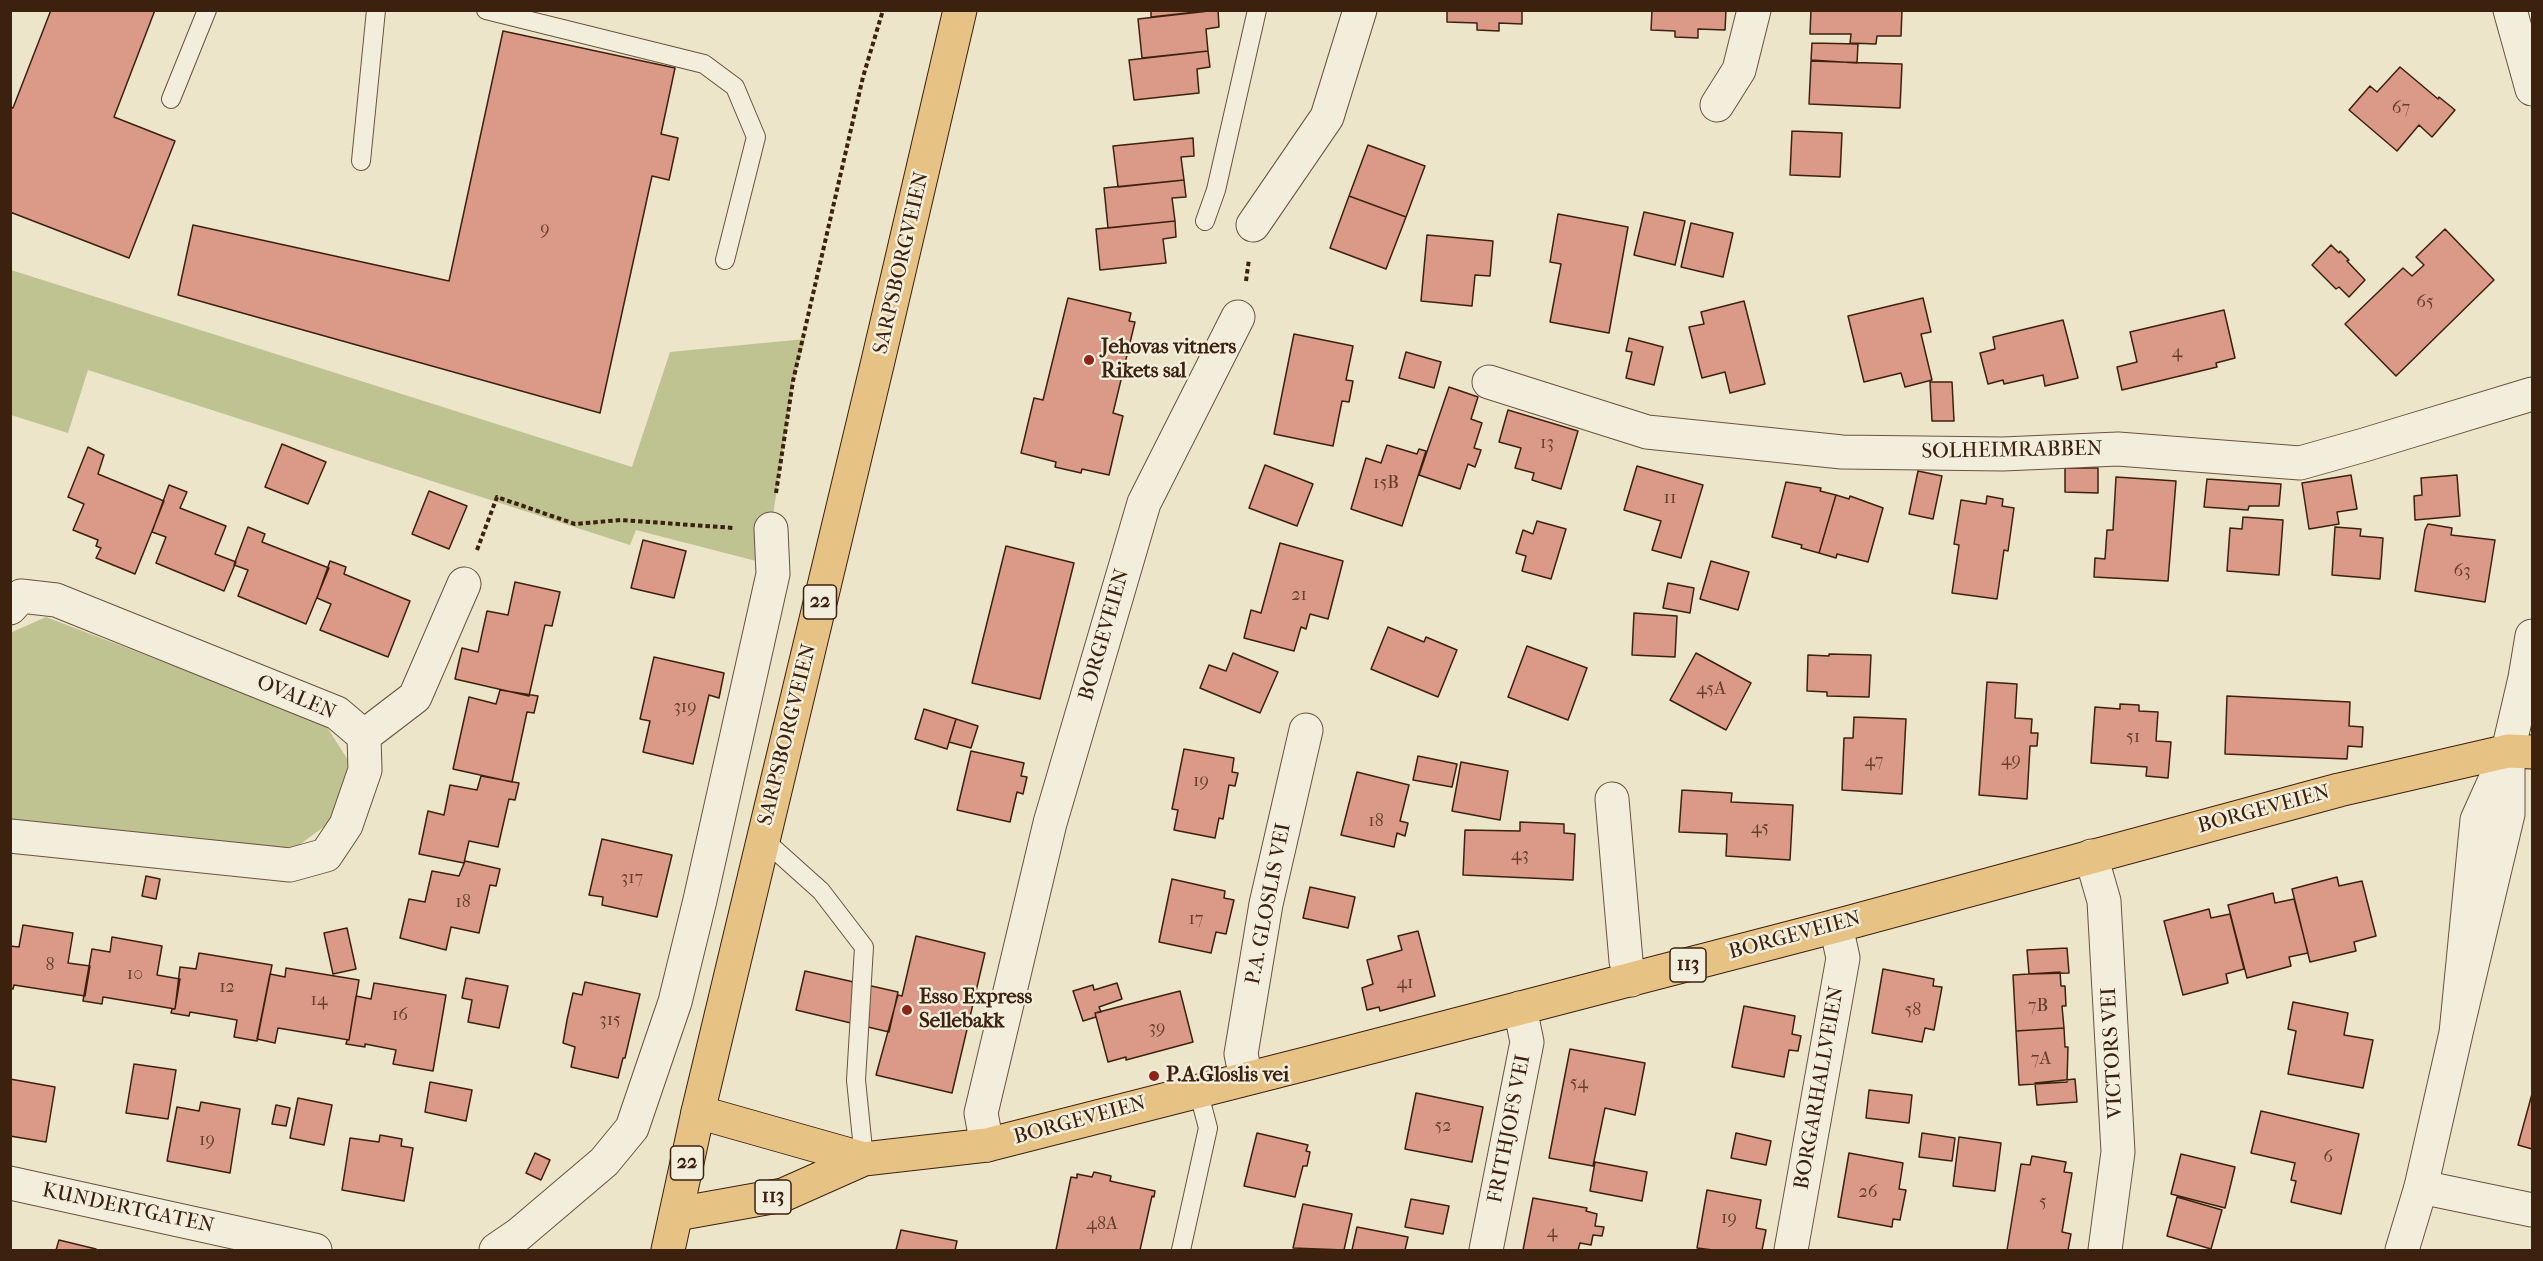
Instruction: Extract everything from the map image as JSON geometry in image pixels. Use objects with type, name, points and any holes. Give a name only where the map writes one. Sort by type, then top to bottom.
[{"type":"main road","name":"SARPSBORGVEIEN","points":[[668,1251],[698,1112],[879,361],[960,10]]},
{"type":"main road","name":"BORGEVEIEN","points":[[676,1214],[783,1195],[864,1159],[987,1145],[1632,980],[2339,790],[2520,752]]},
{"type":"main road","name":"BORGEVEIEN","points":[[698,1112],[864,1159]]},
{"type":"street","points":[[1253,225],[1327,117],[1360,10]]},
{"type":"street","points":[[1717,105],[1739,70],[1754,10]]},
{"type":"street","points":[[2510,10],[2532,89]]},
{"type":"street","name":"BORGEVEIEN","points":[[987,1145],[981,1113],[1050,823],[1144,503],[1238,317]]},
{"type":"street","name":"SOLHEIMRABBEN","points":[[1489,382],[1647,432],[1842,452],[2003,454],[2118,449],[2300,462],[2376,442],[2532,394]]},
{"type":"street","points":[[496,1251],[604,1162],[632,1128],[675,1002],[703,889],[773,574],[771,529]]},
{"type":"street","points":[[10,836],[290,865],[326,855],[346,825],[365,770],[364,736],[415,697],[464,584]]},
{"type":"street","name":"OVALEN","points":[[10,608],[21,596],[56,600],[337,713],[364,736]]},
{"type":"street","points":[[2402,1251],[2421,1187],[2456,1033],[2477,820],[2520,752],[2525,678],[2532,636]]},
{"type":"street","name":"P.A. GLOSLIS VEI","points":[[1246,1078],[1241,1054],[1266,904],[1306,730]]},
{"type":"street","points":[[1612,799],[1626,961],[1632,980]]},
{"type":"street","name":"VICTORS VEI","points":[[2091,856],[2104,901],[2118,1152],[2105,1251]]},
{"type":"street","name":"BORGARHALLVEIEN","points":[[1791,1251],[1843,958],[1836,926]]},
{"type":"street","name":"FRITHJOFS VEI","points":[[1486,1251],[1527,1042],[1520,1008]]},
{"type":"street","name":"KUNDERTGATEN","points":[[10,1183],[315,1251]]},
{"type":"street","points":[[2421,1187],[2532,1210]]},
{"type":"lane","points":[[171,99],[207,10]]},
{"type":"lane","points":[[361,161],[376,10]]},
{"type":"lane","points":[[486,10],[704,64],[735,87],[756,137],[725,260]]},
{"type":"lane","points":[[1205,221],[1216,190],[1257,10]]},
{"type":"lane","points":[[763,839],[821,891],[864,947],[856,1080],[864,1159]]},
{"type":"lane","points":[[1181,1251],[1208,1128],[1198,1090]]},
{"type":"path","points":[[464,584],[497,497],[575,524],[621,520],[689,527],[771,529],[793,381],[863,77],[883,10]]},
{"type":"path","points":[[1238,317],[1248,270],[1253,225]]},
{"type":"green space","points":[[11,270],[632,467],[670,352],[805,339],[793,381],[771,529],[760,562],[636,530],[630,545],[88,370],[68,433],[11,415]]},
{"type":"green space","points":[[46,617],[325,724],[348,760],[345,788],[333,820],[295,848],[23,826],[11,822],[10,633]]},
{"type":"building","points":[[51,10],[155,10],[114,117],[175,141],[129,258],[10,212],[10,107],[13,108]]},
{"type":"building","points":[[1151,10],[1214,10],[1151,17]]},
{"type":"building","points":[[1218,10],[1219,27],[1206,29],[1208,51],[1142,58],[1138,19]]},
{"type":"building","points":[[1447,10],[1522,10],[1522,24],[1499,23],[1499,31],[1477,30],[1477,23],[1447,22]]},
{"type":"building","points":[[1652,10],[1726,10],[1725,30],[1698,29],[1698,38],[1675,37],[1675,31],[1651,30]]},
{"type":"building","points":[[1811,10],[1902,10],[1901,36],[1877,36],[1876,44],[1850,43],[1851,34],[1810,34]]},
{"type":"building","points":[[503,31],[675,68],[661,134],[678,138],[669,180],[652,176],[600,413],[178,295],[193,225],[449,281]]},
{"type":"building","points":[[1812,43],[1858,44],[1857,63],[1811,60]]},
{"type":"building","points":[[1208,51],[1210,67],[1197,69],[1199,93],[1134,100],[1129,60]]},
{"type":"building","points":[[1811,61],[1902,64],[1900,108],[1809,104]]},
{"type":"building","points":[[2400,67],[2438,99],[2439,97],[2455,110],[2432,137],[2419,125],[2397,151],[2349,110],[2370,86],[2377,92]]},
{"type":"building","points":[[1792,131],[1842,133],[1840,177],[1790,175]]},
{"type":"building","points":[[1193,138],[1194,156],[1181,157],[1184,180],[1118,187],[1113,146]]},
{"type":"building","points":[[1368,145],[1425,166],[1406,217],[1349,196]]},
{"type":"building","points":[[1184,180],[1186,197],[1172,198],[1175,221],[1108,228],[1104,188]]},
{"type":"building","points":[[1349,196],[1406,217],[1386,269],[1330,248]]},
{"type":"building","points":[[1644,212],[1685,221],[1675,265],[1634,255]]},
{"type":"building","points":[[1558,214],[1628,227],[1609,333],[1550,322],[1561,264],[1550,262]]},
{"type":"building","points":[[1175,221],[1176,237],[1163,239],[1166,263],[1100,270],[1096,229]]},
{"type":"building","points":[[1691,223],[1733,233],[1723,277],[1681,267]]},
{"type":"building","points":[[2445,229],[2494,280],[2396,376],[2345,324],[2403,268],[2412,276],[2424,265],[2416,257]]},
{"type":"building","points":[[1427,235],[1493,241],[1490,276],[1475,275],[1472,306],[1421,301]]},
{"type":"building","points":[[2331,245],[2349,260],[2347,261],[2365,280],[2349,297],[2339,287],[2336,289],[2312,265]]},
{"type":"building","name":"Jehovas vitners Rikets sal","points":[[1068,298],[1131,313],[1129,321],[1135,322],[1113,413],[1123,416],[1109,475],[1082,469],[1081,473],[1055,467],[1056,462],[1021,453],[1034,398],[1043,400]]},
{"type":"building","points":[[1923,298],[1931,332],[1921,334],[1932,380],[1905,387],[1901,373],[1864,382],[1848,316]]},
{"type":"building","points":[[1744,301],[1765,384],[1730,393],[1725,372],[1702,378],[1689,327],[1704,324],[1701,312]]},
{"type":"building","points":[[2224,310],[2235,358],[2216,363],[2217,367],[2122,390],[2117,367],[2137,362],[2130,332]]},
{"type":"building","points":[[2063,320],[2078,378],[2045,386],[2043,375],[2004,384],[2003,380],[1988,384],[1980,353],[1995,349],[1993,337]]},
{"type":"building","points":[[1294,334],[1353,346],[1346,380],[1353,381],[1349,402],[1342,401],[1333,446],[1274,434]]},
{"type":"building","points":[[1629,338],[1663,347],[1654,385],[1626,378],[1632,352],[1626,351]]},
{"type":"building","points":[[1406,352],[1441,362],[1434,388],[1399,378]]},
{"type":"building","points":[[1930,382],[1952,382],[1954,421],[1932,421]]},
{"type":"building","points":[[1449,387],[1478,397],[1471,419],[1482,423],[1474,448],[1481,450],[1475,467],[1468,464],[1460,489],[1419,475]]},
{"type":"building","points":[[1508,410],[1578,431],[1561,489],[1532,480],[1534,473],[1515,468],[1521,448],[1499,442]]},
{"type":"building","points":[[282,444],[326,462],[308,504],[265,487]]},
{"type":"building","points":[[1387,445],[1417,454],[1419,449],[1426,451],[1402,526],[1351,509],[1366,458],[1381,463]]},
{"type":"building","points":[[88,447],[104,455],[98,474],[164,501],[135,574],[96,558],[101,548],[96,546],[98,540],[73,530],[84,504],[68,497]]},
{"type":"building","points":[[1265,465],[1313,484],[1297,526],[1249,508]]},
{"type":"building","points":[[1637,466],[1703,485],[1681,558],[1652,550],[1661,521],[1624,510]]},
{"type":"building","points":[[2065,468],[2098,468],[2098,493],[2065,492]]},
{"type":"building","points":[[1918,471],[1942,476],[1933,519],[1909,514]]},
{"type":"building","points":[[2351,475],[2357,509],[2337,512],[2339,524],[2309,529],[2302,483]]},
{"type":"building","points":[[2457,475],[2460,516],[2415,520],[2414,496],[2422,495],[2421,478]]},
{"type":"building","points":[[2116,477],[2176,481],[2168,581],[2094,577],[2095,558],[2105,559],[2107,530],[2113,530]]},
{"type":"building","points":[[2207,479],[2281,484],[2279,506],[2249,506],[2248,510],[2204,507]]},
{"type":"building","points":[[1786,482],[1821,488],[1820,491],[1836,495],[1819,553],[1801,548],[1802,545],[1772,537]]},
{"type":"building","points":[[169,485],[187,492],[180,508],[226,526],[215,554],[236,562],[224,591],[156,563],[166,537],[152,532]]},
{"type":"building","points":[[429,491],[467,506],[449,549],[412,534]]},
{"type":"building","points":[[1836,495],[1849,499],[1850,496],[1883,508],[1868,562],[1837,554],[1836,558],[1819,553]]},
{"type":"building","points":[[1987,496],[2003,499],[2002,506],[2014,508],[2008,551],[2004,550],[1997,599],[1952,593],[1959,545],[1954,544],[1961,500],[1986,504]]},
{"type":"building","points":[[2243,517],[2283,520],[2279,575],[2227,571],[2230,528],[2242,529]]},
{"type":"building","points":[[1537,521],[1566,529],[1551,579],[1522,571],[1526,556],[1516,553],[1523,530],[1533,534]]},
{"type":"building","points":[[2428,524],[2452,528],[2451,535],[2495,540],[2485,602],[2415,591],[2425,530]]},
{"type":"building","points":[[248,527],[265,534],[262,542],[329,568],[306,624],[238,596],[248,570],[234,565]]},
{"type":"building","points":[[2335,527],[2361,529],[2360,536],[2383,538],[2380,579],[2332,575]]},
{"type":"building","points":[[643,540],[686,551],[674,598],[631,588]]},
{"type":"building","points":[[1280,543],[1343,561],[1328,619],[1310,614],[1306,629],[1301,627],[1294,651],[1244,638],[1251,610],[1261,613]]},
{"type":"building","points":[[1006,546],[1074,563],[1040,699],[972,683]]},
{"type":"building","points":[[330,561],[346,567],[344,574],[410,601],[388,657],[320,630],[331,604],[317,598]]},
{"type":"building","points":[[1711,561],[1749,572],[1738,610],[1700,599]]},
{"type":"building","points":[[515,582],[560,592],[552,626],[545,625],[529,696],[455,679],[462,648],[478,652],[487,611],[508,615]]},
{"type":"building","points":[[1668,583],[1694,588],[1690,613],[1663,608]]},
{"type":"building","points":[[1634,613],[1677,616],[1675,657],[1632,655]]},
{"type":"building","points":[[1388,627],[1424,642],[1426,637],[1457,650],[1438,697],[1371,669]]},
{"type":"building","points":[[1527,646],[1587,668],[1568,720],[1508,697]]},
{"type":"building","points":[[1233,653],[1278,672],[1260,713],[1200,688],[1209,665],[1226,671]]},
{"type":"building","points":[[1696,653],[1751,683],[1726,730],[1670,700]]},
{"type":"building","points":[[1829,654],[1871,655],[1869,697],[1827,696],[1827,692],[1807,691],[1808,655],[1829,656]]},
{"type":"building","points":[[654,657],[724,673],[719,698],[709,695],[693,764],[643,752],[650,721],[640,719]]},
{"type":"building","points":[[1987,682],[2017,684],[2015,718],[2032,719],[2031,733],[2038,733],[2037,746],[2030,746],[2027,799],[1979,795]]},
{"type":"building","points":[[500,690],[538,696],[534,713],[527,712],[512,782],[453,769],[469,697],[496,704]]},
{"type":"building","points":[[2227,696],[2350,702],[2349,726],[2363,727],[2362,747],[2348,746],[2347,759],[2225,754]]},
{"type":"building","points":[[2120,704],[2139,705],[2139,711],[2158,712],[2156,741],[2171,742],[2168,778],[2146,776],[2147,767],[2091,763],[2095,707],[2120,709]]},
{"type":"building","points":[[924,709],[956,719],[947,749],[915,739]]},
{"type":"building","points":[[1854,717],[1906,719],[1902,794],[1842,790],[1844,738],[1853,738]]},
{"type":"building","points":[[956,719],[978,726],[971,748],[949,742]]},
{"type":"building","points":[[1184,749],[1234,758],[1232,772],[1238,773],[1235,786],[1229,785],[1223,819],[1219,818],[1215,838],[1174,830],[1178,810],[1172,809]]},
{"type":"building","points":[[971,751],[1024,763],[1021,776],[1027,777],[1023,794],[1017,792],[1010,822],[957,810]]},
{"type":"building","points":[[1418,756],[1457,764],[1452,787],[1413,780]]},
{"type":"building","points":[[1461,762],[1508,771],[1500,820],[1452,811]]},
{"type":"building","points":[[1357,772],[1409,785],[1400,821],[1408,823],[1405,836],[1397,833],[1394,847],[1341,835]]},
{"type":"building","points":[[481,776],[519,783],[515,800],[509,799],[498,847],[469,841],[464,863],[419,854],[428,811],[444,815],[450,785],[477,790]]},
{"type":"building","points":[[1682,790],[1732,793],[1731,802],[1793,805],[1790,860],[1726,856],[1727,834],[1679,832]]},
{"type":"building","points":[[1520,822],[1564,824],[1564,833],[1575,834],[1573,880],[1463,875],[1465,830],[1520,831]]},
{"type":"building","points":[[602,839],[672,855],[657,917],[602,905],[603,897],[589,895]]},
{"type":"building","points":[[465,861],[500,869],[496,886],[490,885],[479,933],[451,927],[446,950],[400,938],[409,899],[425,902],[432,871],[459,876]]},
{"type":"building","points":[[146,876],[160,879],[156,899],[142,896]]},
{"type":"building","points":[[2337,877],[2339,886],[2362,881],[2376,936],[2354,942],[2356,951],[2310,962],[2292,889]]},
{"type":"building","points":[[1172,879],[1225,891],[1224,898],[1234,900],[1226,934],[1216,932],[1211,953],[1159,942]]},
{"type":"building","points":[[1310,887],[1355,897],[1348,928],[1303,918]]},
{"type":"building","points":[[2273,893],[2275,903],[2294,899],[2308,953],[2289,957],[2291,966],[2247,978],[2228,905]]},
{"type":"building","points":[[2209,909],[2211,918],[2230,914],[2244,969],[2226,974],[2228,983],[2183,995],[2164,921]]},
{"type":"building","points":[[23,925],[73,933],[68,963],[90,966],[85,996],[14,985],[13,989],[10,988],[10,946],[19,947]]},
{"type":"building","points":[[347,928],[356,969],[333,974],[324,933]]},
{"type":"building","points":[[1418,931],[1435,996],[1380,1011],[1379,1007],[1367,1010],[1362,988],[1373,984],[1367,960],[1402,950],[1398,936]]},
{"type":"building","points":[[916,936],[985,953],[952,1093],[876,1075],[898,995],[902,996]]},
{"type":"building","points":[[112,937],[162,946],[157,975],[180,979],[175,1009],[103,997],[102,1004],[83,1001],[92,949],[110,952]]},
{"type":"building","points":[[2067,948],[2069,973],[2029,974],[2027,950]]},
{"type":"building","points":[[199,953],[272,965],[257,1041],[234,1037],[237,1020],[190,1012],[189,1016],[171,1013],[172,1009],[175,1009],[180,967],[196,969]]},
{"type":"building","points":[[286,968],[359,980],[349,1040],[278,1028],[275,1043],[257,1039],[270,974],[285,977]]},
{"type":"building","points":[[1883,969],[1934,979],[1933,986],[1942,987],[1934,1030],[1925,1028],[1922,1042],[1872,1033]]},
{"type":"building","points":[[805,971],[898,992],[889,1032],[796,1010]]},
{"type":"building","points":[[2060,972],[2061,986],[2065,986],[2066,1006],[2062,1006],[2064,1028],[2016,1031],[2013,975]]},
{"type":"building","points":[[466,978],[508,986],[499,1028],[468,1022],[472,1000],[462,998]]},
{"type":"building","points":[[585,982],[640,994],[618,1078],[571,1067],[575,1047],[563,1043],[573,993],[582,995]]},
{"type":"building","points":[[374,983],[446,995],[433,1071],[393,1064],[396,1050],[365,1044],[365,1047],[346,1044],[349,1040],[356,996],[371,999]]},
{"type":"building","points":[[1117,983],[1122,999],[1099,1007],[1101,1012],[1095,1013],[1096,1017],[1083,1021],[1073,991],[1093,985],[1094,990]]},
{"type":"building","points":[[1180,991],[1193,1042],[1126,1060],[1126,1057],[1108,1062],[1095,1013]]},
{"type":"building","points":[[2293,1002],[2348,1013],[2344,1035],[2373,1040],[2363,1088],[2288,1074],[2296,1031],[2288,1029]]},
{"type":"building","points":[[1744,1006],[1795,1016],[1792,1034],[1801,1036],[1798,1051],[1789,1050],[1784,1077],[1732,1067]]},
{"type":"building","points":[[2064,1028],[2065,1047],[2068,1047],[2067,1082],[2019,1085],[2016,1031]]},
{"type":"building","points":[[1570,1049],[1645,1063],[1635,1115],[1605,1108],[1593,1166],[1549,1158]]},
{"type":"building","points":[[134,1064],[176,1070],[168,1119],[126,1113]]},
{"type":"building","points":[[10,1079],[55,1087],[46,1142],[10,1136]]},
{"type":"building","points":[[2075,1079],[2077,1102],[2037,1105],[2035,1083]]},
{"type":"building","points":[[430,1082],[472,1090],[466,1121],[425,1112]]},
{"type":"building","points":[[1869,1090],[1912,1095],[1909,1123],[1866,1118]]},
{"type":"building","points":[[1416,1093],[1483,1107],[1472,1162],[1405,1149]]},
{"type":"building","points":[[2532,1094],[2532,1149],[2518,1145]]},
{"type":"building","points":[[298,1098],[332,1105],[324,1145],[290,1138]]},
{"type":"building","points":[[201,1102],[240,1109],[230,1173],[167,1161],[177,1107],[199,1111]]},
{"type":"building","points":[[276,1105],[290,1108],[286,1126],[272,1124]]},
{"type":"building","points":[[2261,1111],[2359,1134],[2341,1214],[2291,1202],[2296,1181],[2291,1180],[2295,1163],[2251,1153]]},
{"type":"building","points":[[1257,1133],[1308,1145],[1306,1151],[1310,1152],[1307,1166],[1303,1166],[1295,1197],[1244,1186]]},
{"type":"building","points":[[1736,1133],[1771,1141],[1766,1165],[1731,1158]]},
{"type":"building","points":[[1922,1133],[1955,1138],[1952,1161],[1919,1157]]},
{"type":"building","points":[[380,1135],[402,1139],[401,1146],[413,1148],[404,1201],[342,1190],[350,1138],[379,1142]]},
{"type":"building","points":[[1959,1137],[2001,1143],[1995,1191],[1953,1186]]},
{"type":"building","points":[[535,1153],[550,1160],[541,1180],[526,1173]]},
{"type":"building","points":[[1849,1153],[1903,1163],[1899,1189],[1906,1190],[1900,1220],[1893,1219],[1892,1227],[1838,1217]]},
{"type":"building","points":[[2181,1154],[2235,1167],[2225,1208],[2171,1194]]},
{"type":"building","points":[[2032,1156],[2066,1162],[2064,1172],[2072,1173],[2062,1232],[2071,1234],[2068,1250],[2007,1250],[2021,1164],[2030,1165]]},
{"type":"building","points":[[1595,1162],[1647,1172],[1642,1201],[1590,1191]]},
{"type":"building","points":[[1094,1172],[1111,1176],[1110,1181],[1155,1191],[1140,1250],[1056,1250],[1071,1177],[1077,1178],[1077,1174],[1092,1177]]},
{"type":"building","points":[[1707,1190],[1761,1200],[1756,1228],[1766,1230],[1762,1250],[1697,1248]]},
{"type":"building","points":[[2177,1197],[2222,1210],[2211,1249],[2167,1236]]},
{"type":"building","points":[[1533,1198],[1587,1208],[1586,1211],[1597,1214],[1595,1226],[1604,1227],[1602,1236],[1593,1235],[1591,1245],[1580,1243],[1578,1250],[1523,1250]]},
{"type":"building","points":[[1411,1199],[1449,1206],[1443,1234],[1405,1227]]},
{"type":"building","points":[[1303,1204],[1352,1214],[1344,1250],[1293,1248]]},
{"type":"building","points":[[1357,1227],[1408,1237],[1405,1250],[1352,1250]]},
{"type":"building","points":[[901,1230],[957,1241],[955,1250],[896,1250]]},
{"type":"building","points":[[59,1240],[96,1249],[96,1250],[56,1250]]},
{"type":"place","name":"Jehovas vitners Rikets sal","points":[[1089,360]]},
{"type":"place","name":"Esso Express Sellebakk","points":[[907,1010]]},
{"type":"place","name":"P.A.Gloslis vei","points":[[1154,1076]]}]
